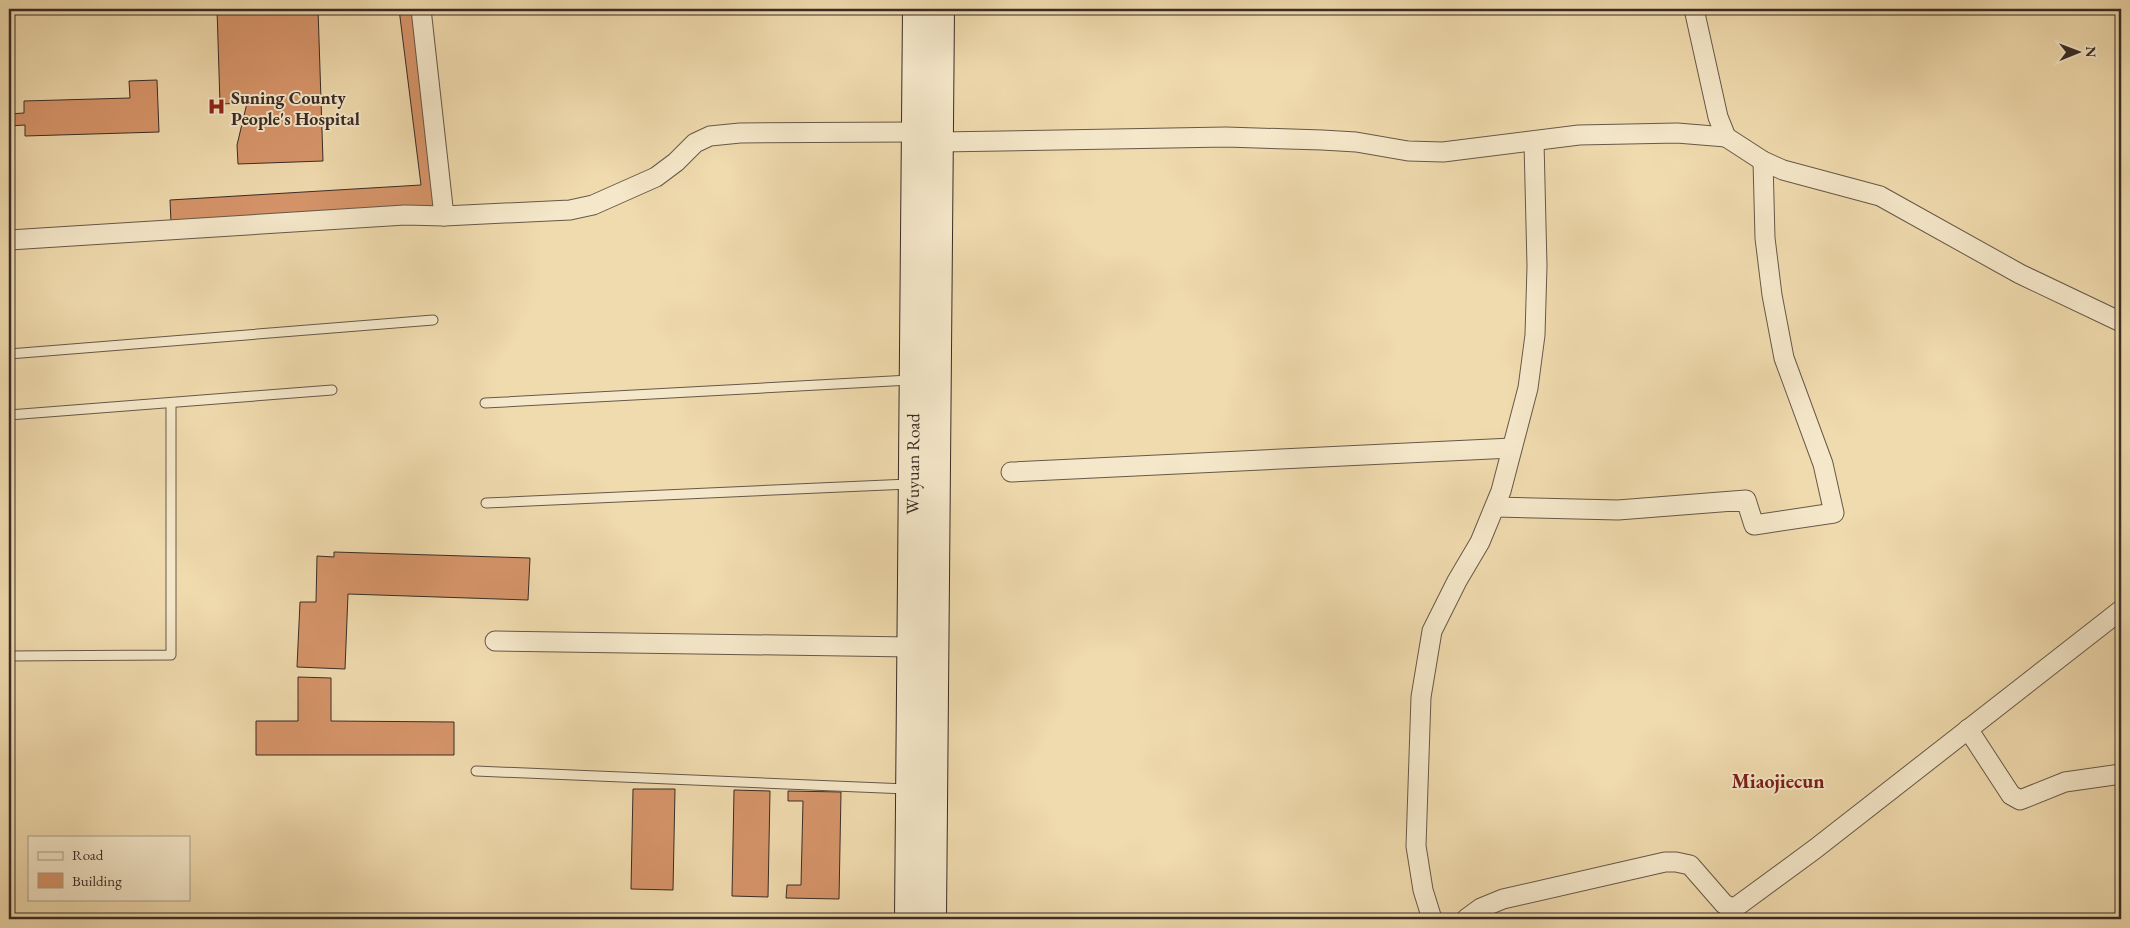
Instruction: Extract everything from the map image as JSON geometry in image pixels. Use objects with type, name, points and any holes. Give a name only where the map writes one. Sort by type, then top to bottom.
[{"type":"main road","name":"Wuyuan Road","points":[[908,919],[916,9]]},
{"type":"main road","name":"Wuyuan Road","points":[[933,919],[941,9]]},
{"type":"street","points":[[421,9],[444,216]]},
{"type":"street","points":[[1694,9],[1718,117],[1726,137]]},
{"type":"street","points":[[9,240],[405,215],[444,216],[570,210],[593,204],[656,177],[676,162],[695,143],[710,136],[740,133],[915,132]]},
{"type":"street","points":[[940,142],[1226,137],[1356,142],[1408,151],[1443,152],[1579,135],[1677,133],[1726,137],[1763,161],[1783,170],[1880,196],[2020,274],[2121,322]]},
{"type":"street","points":[[1432,919],[1423,890],[1416,846],[1420,697],[1432,631],[1457,581],[1480,542],[1495,507],[1501,491],[1528,388],[1535,335],[1537,266],[1534,142]]},
{"type":"street","points":[[1495,507],[1618,510],[1746,500],[1754,525],[1834,513],[1823,464],[1784,358],[1772,295],[1765,238],[1763,161]]},
{"type":"street","points":[[1011,472],[1512,448]]},
{"type":"street","points":[[1466,919],[1481,908],[1503,899],[1665,862],[1676,862],[1690,866],[1724,904],[1736,907],[1815,849],[2121,610]]},
{"type":"street","points":[[495,641],[911,647]]},
{"type":"street","points":[[1968,729],[2011,795],[2020,800],[2065,782],[2121,774]]},
{"type":"lane","points":[[9,354],[433,320]]},
{"type":"lane","points":[[485,403],[913,380]]},
{"type":"lane","points":[[9,415],[332,390]]},
{"type":"lane","points":[[9,656],[171,655],[171,403]]},
{"type":"lane","points":[[486,503],[912,484]]},
{"type":"lane","points":[[476,772],[909,789]]},
{"type":"building","points":[[217,9],[318,9],[323,161],[238,164],[237,145],[247,103],[220,104]]},
{"type":"building","points":[[399,9],[414,9],[438,206],[171,222],[170,200],[421,185]]},
{"type":"building","points":[[157,80],[159,132],[25,136],[25,125],[9,126],[9,114],[24,113],[24,101],[130,98],[129,81]]},
{"type":"building","points":[[334,552],[530,558],[528,600],[348,594],[345,669],[297,667],[300,602],[316,602],[317,556],[334,557]]},
{"type":"building","points":[[298,677],[331,678],[331,721],[454,722],[454,755],[256,755],[256,721],[298,721]]},
{"type":"building","points":[[633,789],[675,789],[673,890],[631,889]]},
{"type":"building","points":[[734,790],[770,791],[768,897],[732,896]]},
{"type":"building","points":[[788,791],[841,792],[839,899],[786,898],[787,885],[801,885],[803,801],[788,801]]},
{"type":"place","name":"Suning County People's Hospital","points":[[217,107]]},
{"type":"district","name":"Miaojiecun","points":[[1778,781]]}]
